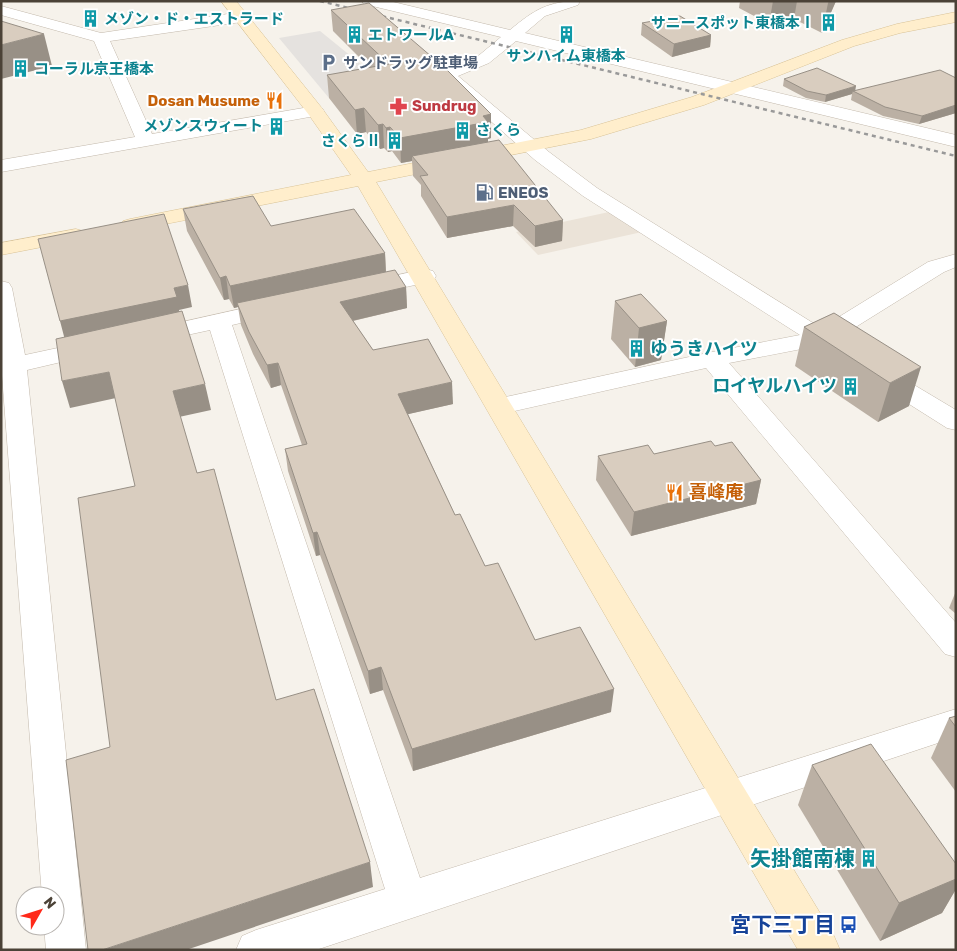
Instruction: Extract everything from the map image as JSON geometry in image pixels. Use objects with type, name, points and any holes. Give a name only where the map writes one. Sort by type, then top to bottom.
[{"type":"street","points":[[369,1],[956,141]]},
{"type":"street","points":[[573,2],[540,13],[483,60],[446,75],[530,147],[590,192],[956,422]]},
{"type":"street","points":[[1,10],[101,38],[235,9],[316,111],[365,179],[425,276],[820,950]]},
{"type":"street","points":[[117,227],[530,147],[630,122],[733,88],[848,43],[897,29],[956,17]]},
{"type":"street","points":[[101,38],[146,140]]},
{"type":"street","points":[[1,166],[316,111]]},
{"type":"street","points":[[1,250],[98,231]]},
{"type":"street","points":[[501,406],[712,359],[822,338],[936,267],[956,260]]},
{"type":"street","points":[[344,294],[425,276]]},
{"type":"street","points":[[1,288],[14,365],[66,950]]},
{"type":"street","points":[[14,365],[296,304]]},
{"type":"street","points":[[219,321],[408,900]]},
{"type":"street","points":[[712,359],[956,645]]},
{"type":"street","points":[[256,950],[956,723]]},
{"type":"shaded area","name":"サンドラッグ駐車場","points":[[320,31],[389,87],[329,98],[279,38]]},
{"type":"shaded area","points":[[609,212],[642,232],[538,255],[516,232]]},
{"type":"building","points":[[369,3],[434,57],[491,114],[483,116],[488,122],[400,138],[390,127],[386,128],[383,124],[378,125],[364,108],[355,110],[327,75],[389,64],[331,10]]},
{"type":"building","points":[[680,16],[711,35],[674,44],[642,23]]},
{"type":"building","points":[[1,21],[44,34],[1,45]]},
{"type":"building","points":[[817,68],[856,86],[826,95],[807,91],[784,79]]},
{"type":"building","points":[[940,70],[956,78],[956,105],[922,116],[885,107],[853,91]]},
{"type":"building","points":[[499,140],[563,220],[535,226],[514,205],[447,217],[420,176],[428,175],[412,156]]},
{"type":"building","points":[[253,196],[271,226],[354,209],[385,253],[230,286],[226,276],[220,278],[183,209]]},
{"type":"building","points":[[164,214],[188,285],[174,288],[177,297],[60,321],[38,239]]},
{"type":"building","points":[[395,270],[406,287],[340,302],[373,350],[428,339],[452,382],[398,394],[455,515],[460,514],[485,566],[498,563],[535,640],[580,627],[614,689],[412,749],[381,667],[368,671],[317,532],[313,533],[285,449],[307,444],[278,363],[267,365],[249,332],[237,303]]},
{"type":"building","points":[[641,294],[667,321],[639,328],[615,301]]},
{"type":"building","points":[[182,311],[205,384],[173,391],[197,473],[214,469],[276,700],[314,689],[370,862],[102,950],[88,950],[66,760],[110,747],[78,498],[135,486],[109,372],[62,381],[56,339]]},
{"type":"building","points":[[834,313],[921,367],[890,383],[804,327]]},
{"type":"building","points":[[711,441],[715,446],[732,442],[761,480],[634,512],[598,456],[648,445],[654,454]]},
{"type":"building","points":[[956,716],[956,727],[949,718]]},
{"type":"building","points":[[871,744],[956,864],[956,879],[899,903],[812,765]]},
{"type":"railway","points":[[320,1],[956,156]]},
{"type":"place","name":"メゾン・ド・エストラード","points":[[90,19]]},
{"type":"place","name":"サニースポット東橋本Ⅰ","points":[[829,23]]},
{"type":"place","name":"エトワールA","points":[[354,35]]},
{"type":"place","name":"サンハイム東橋本","points":[[566,35]]},
{"type":"place","name":"サンドラッグ駐車場","points":[[329,63]]},
{"type":"place","name":"コーラル京王橋本","points":[[20,69]]},
{"type":"place","name":"Dosan Musume","points":[[274,101]]},
{"type":"place","name":"Sundrug","points":[[398,106]]},
{"type":"place","name":"メゾンスウィート","points":[[277,126]]},
{"type":"place","name":"さくら","points":[[462,130]]},
{"type":"place","name":"さくらⅡ","points":[[395,141]]},
{"type":"place","name":"ENEOS","points":[[484,193]]},
{"type":"place","name":"ゆうきハイツ","points":[[636,349]]},
{"type":"place","name":"ロイヤルハイツ","points":[[851,386]]},
{"type":"place","name":"喜峰庵","points":[[675,492]]},
{"type":"place","name":"矢掛館南棟","points":[[869,859]]},
{"type":"place","name":"宮下三丁目","points":[[849,925]]}]
